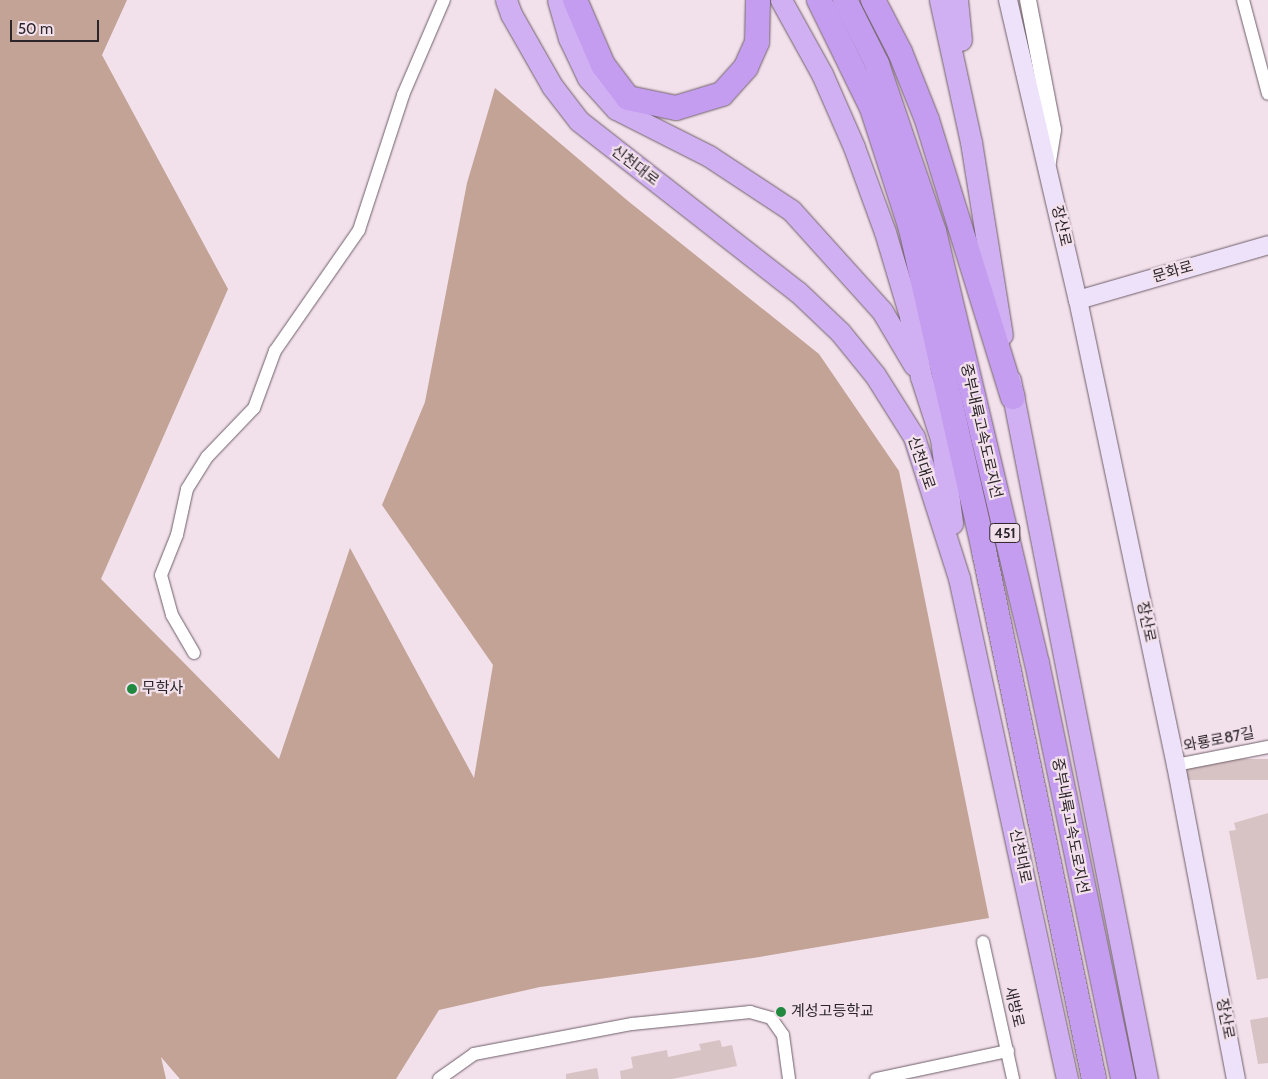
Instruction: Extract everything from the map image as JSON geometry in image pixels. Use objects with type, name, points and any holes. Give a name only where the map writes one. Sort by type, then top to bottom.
[{"type":"highway","name":"신천대로","points":[[506,0],[514,20],[552,86],[579,121],[798,292],[840,332],[875,375],[914,437],[959,578],[1067,1079]]},
{"type":"highway","points":[[558,0],[569,38],[588,78],[616,109],[709,156],[791,210],[882,311],[921,377]]},
{"type":"highway","points":[[575,0],[603,64],[628,98],[676,108],[722,94],[746,67],[757,42],[758,0]]},
{"type":"highway","points":[[782,0],[826,84],[886,232],[910,316],[921,377],[941,439],[959,578]]},
{"type":"highway","name":"중부내륙고속도로지선","points":[[819,0],[872,108],[911,228],[986,561],[1094,1079]]},
{"type":"highway","name":"중부내륙고속도로지선","points":[[845,0],[877,64],[934,231],[1037,663],[1123,1079]]},
{"type":"highway","points":[[873,0],[900,52],[927,120],[1013,397]]},
{"type":"highway","points":[[940,0],[971,142],[1013,397],[1147,1079]]},
{"type":"highway","points":[[957,0],[971,142]]},
{"type":"main road","name":"장산로","points":[[1008,0],[1078,300],[1176,765],[1236,1079]]},
{"type":"main road","name":"문화로","points":[[1078,300],[1268,244]]},
{"type":"street","points":[[194,653],[172,615],[161,575],[177,535],[187,489],[208,457],[254,408],[275,351],[359,230],[403,95],[444,0]]},
{"type":"street","name":"장산로","points":[[1028,0],[1053,130],[1048,166]]},
{"type":"street","points":[[1243,0],[1268,94]]},
{"type":"street","name":"와룡로87길","points":[[1176,765],[1268,747]]},
{"type":"street","name":"새방로","points":[[983,942],[1013,1079]]},
{"type":"street","points":[[439,1079],[474,1054],[632,1024],[750,1012],[771,1018],[783,1035],[789,1079]]},
{"type":"street","points":[[876,1079],[1008,1052]]},
{"type":"shaded area","points":[[0,0],[127,0],[102,55],[228,289],[101,579],[279,759],[350,548],[474,778],[493,665],[382,505],[425,402],[467,183],[495,88],[628,201],[819,354],[899,471],[989,918],[753,958],[540,987],[439,1010],[396,1079],[180,1079],[161,1057],[166,1079],[0,1079]]},
{"type":"building","points":[[1187,759],[1268,759],[1268,780],[1187,780]]},
{"type":"building","points":[[1268,813],[1268,978],[1257,980],[1229,831],[1236,830],[1234,823]]},
{"type":"building","points":[[1268,1017],[1268,1063],[1258,1064],[1250,1020]]},
{"type":"building","points":[[720,1040],[722,1047],[732,1045],[737,1066],[672,1079],[621,1079],[620,1071],[633,1068],[631,1057],[667,1050],[668,1057],[701,1050],[699,1044]]},
{"type":"building","points":[[597,1068],[599,1079],[566,1079],[566,1074]]},
{"type":"place","name":"무학사","points":[[132,689]]},
{"type":"place","name":"계성고등학교","points":[[781,1012]]}]
